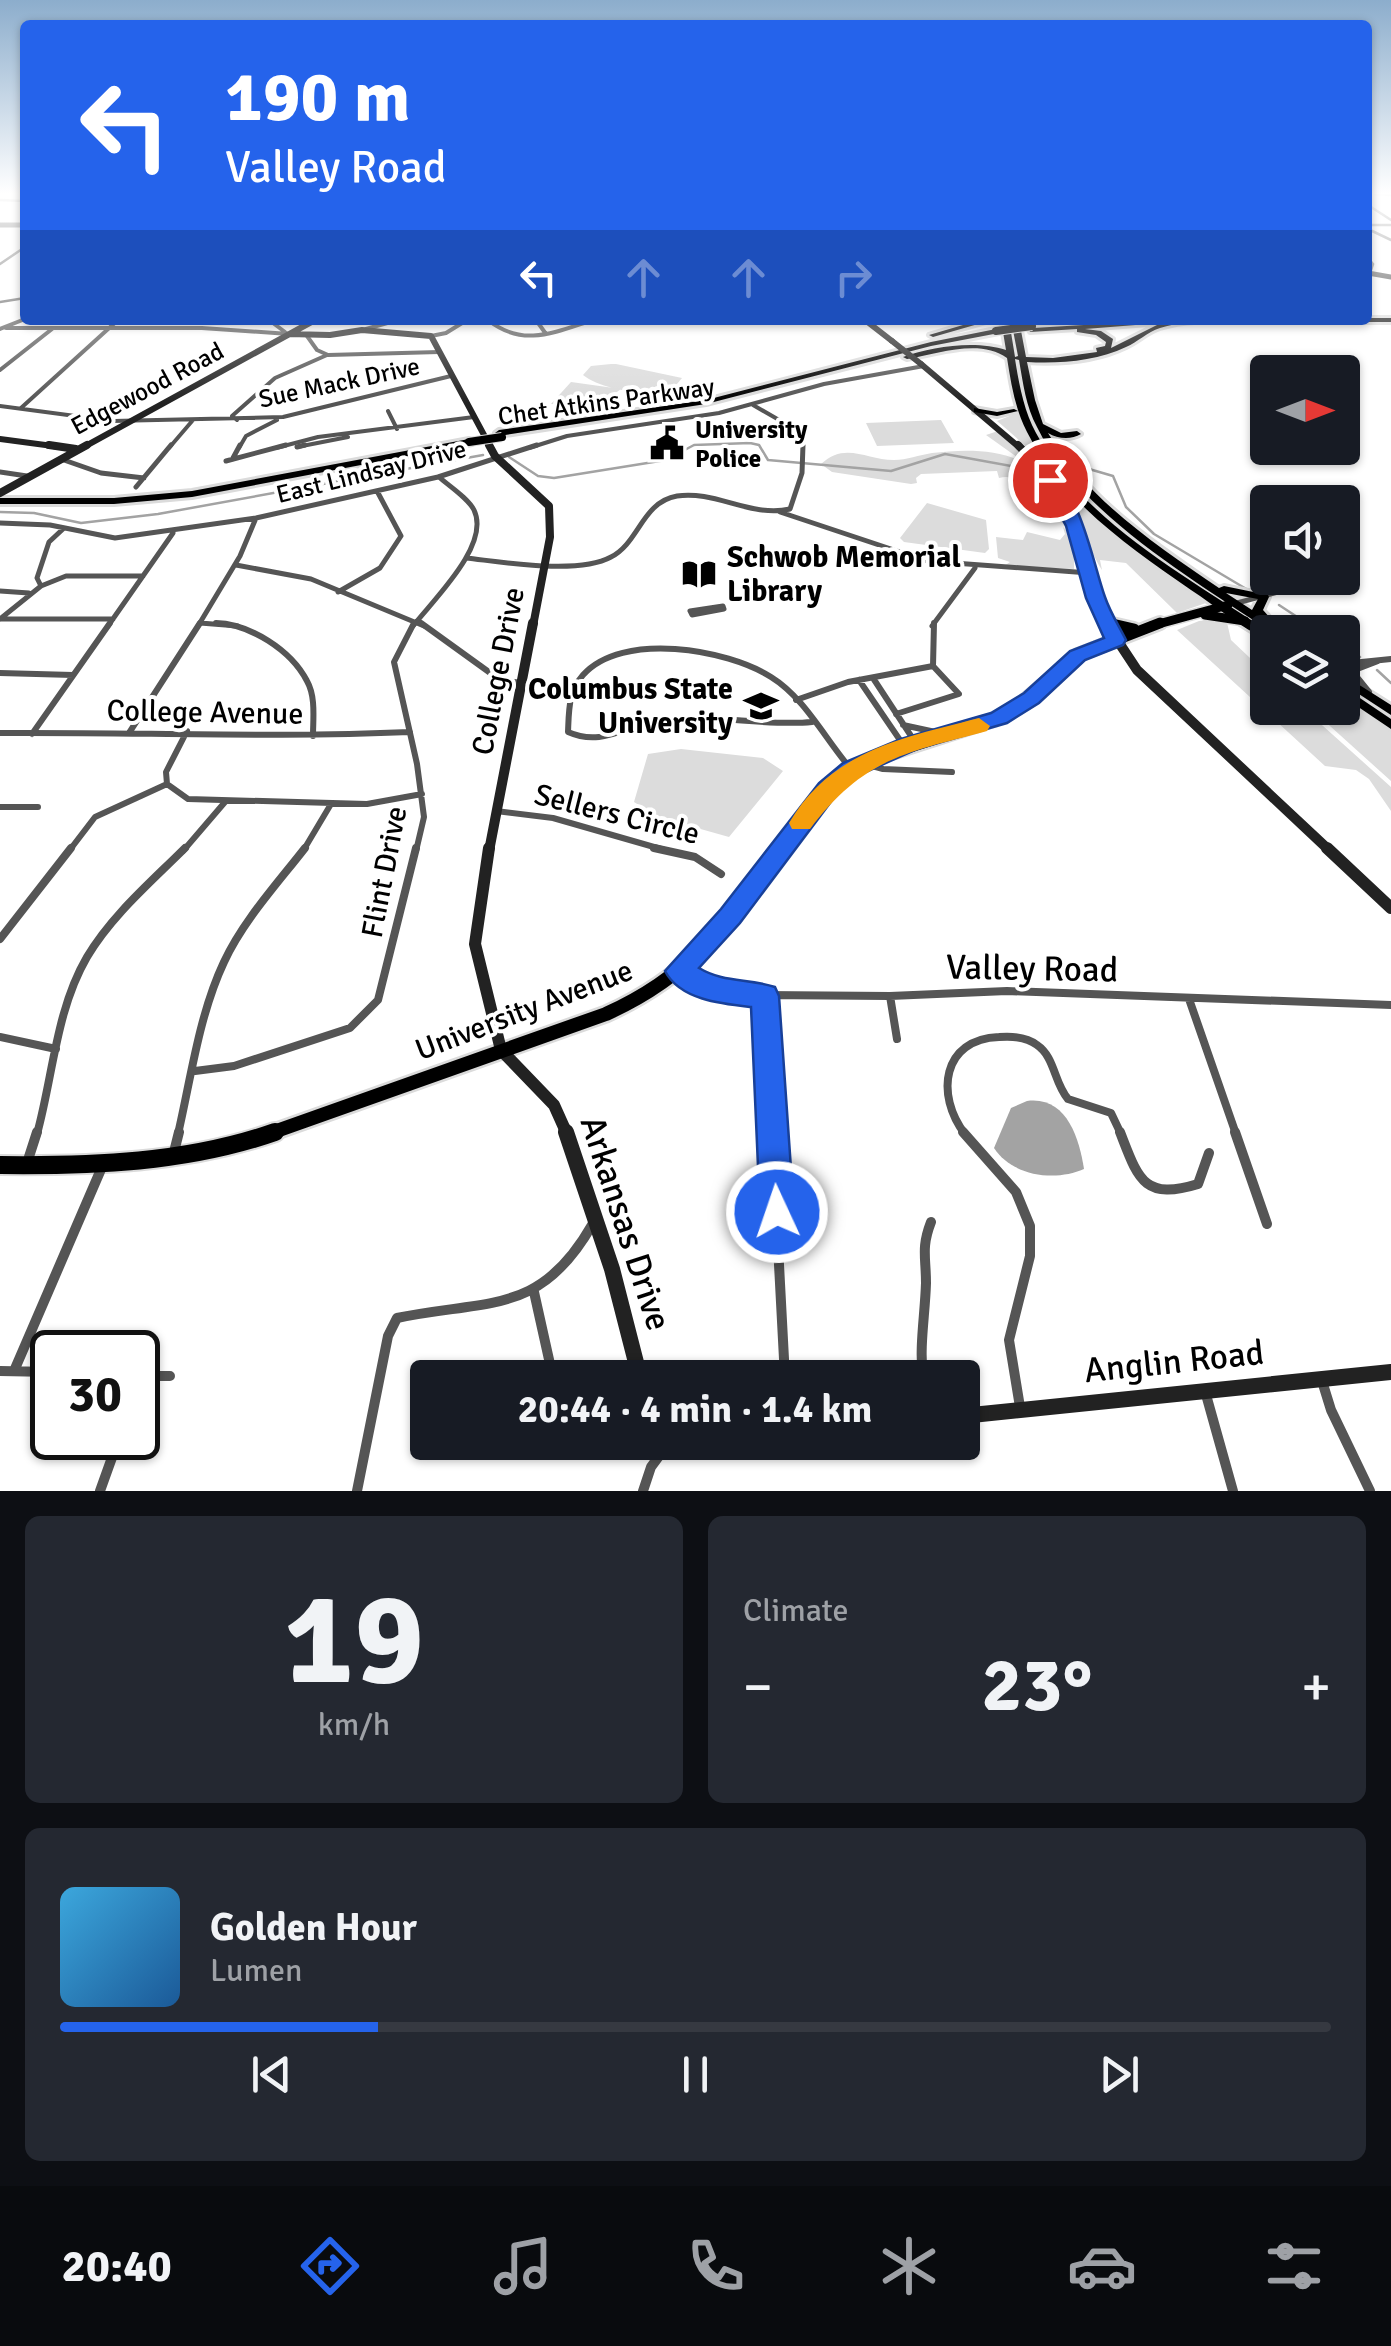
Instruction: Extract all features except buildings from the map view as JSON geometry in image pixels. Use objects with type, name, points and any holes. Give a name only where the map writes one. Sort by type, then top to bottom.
[{"type":"highway","points":[[623,416],[723,395],[970,325]]},
{"type":"highway","points":[[1007,325],[1018,408],[1042,451],[1078,494],[1140,547],[1202,584],[1264,597],[1258,611],[1263,615]]},
{"type":"highway","points":[[1016,325],[1038,419],[1054,450],[1090,492],[1202,584],[1218,608],[1250,620]]},
{"type":"highway","points":[[1032,328],[1044,325]]},
{"type":"highway","name":"Chet Atkins Parkway","points":[[4,498],[114,501],[192,494],[467,440],[736,395],[931,344],[1060,325]]},
{"type":"highway","name":"Chet Atkins Parkway","points":[[1032,328],[1101,325]]},
{"type":"highway","points":[[885,360],[989,347],[1023,360],[1102,352],[1118,348],[1148,330],[1169,325]]},
{"type":"highway","points":[[1020,343],[1048,355],[1099,350],[1111,344],[1106,337],[1088,331],[1032,328]]},
{"type":"highway","name":"Chet Atkins Parkway","points":[[500,434],[733,403],[885,360],[996,334]]},
{"type":"highway","points":[[977,410],[997,414],[1018,408]]},
{"type":"highway","points":[[990,420],[1018,408]]},
{"type":"highway","points":[[1038,419],[1053,434],[1077,434]]},
{"type":"highway","points":[[1202,584],[1208,601],[1250,625]]},
{"type":"highway","points":[[1360,689],[1391,709]]},
{"type":"highway","points":[[1360,702],[1391,724]]},
{"type":"main road","points":[[1120,639],[1218,608],[1246,622]]},
{"type":"main road","name":"University Avenue","points":[[0,1165],[102,1166],[246,1142],[606,1014],[649,994],[679,971],[730,916],[827,789],[858,766],[910,744],[999,718],[1032,698],[1078,656],[1143,629],[1218,608]]},
{"type":"main road","points":[[1106,623],[1143,629]]},
{"type":"street","points":[[21,408],[115,325]]},
{"type":"street","points":[[276,325],[288,334]]},
{"type":"street","name":"Edgewood Road","points":[[4,498],[27,476],[305,325]]},
{"type":"street","points":[[3,329],[202,328],[307,336],[380,325]]},
{"type":"street","points":[[362,330],[431,336],[459,325]]},
{"type":"street","points":[[494,325],[508,336],[546,335],[580,325]]},
{"type":"street","points":[[539,325],[546,335]]},
{"type":"street","points":[[871,325],[990,420],[1041,470],[1061,497],[1075,526],[1106,623],[1160,694],[1391,908]]},
{"type":"street","points":[[0,370],[54,328]]},
{"type":"street","points":[[307,336],[317,350],[328,355]]},
{"type":"street","name":"College Drive","points":[[431,336],[495,456],[540,494],[549,506],[551,520],[475,944],[502,1050]]},
{"type":"street","points":[[237,420],[232,416],[245,399],[291,370],[328,355],[440,352]]},
{"type":"street","name":"East Lindsay Drive","points":[[0,523],[64,528],[115,538],[256,518],[438,477],[567,436],[720,413],[824,384],[922,365]]},
{"type":"street","name":"Sue Mack Drive","points":[[0,406],[113,420],[283,418],[373,392],[451,376]]},
{"type":"street","points":[[752,404],[793,428],[802,439],[802,465],[790,508],[780,512]]},
{"type":"street","points":[[388,412],[397,430]]},
{"type":"street","points":[[226,461],[474,417]]},
{"type":"street","points":[[233,458],[246,436],[283,418]]},
{"type":"street","points":[[136,487],[194,419]]},
{"type":"street","points":[[0,439],[76,449]]},
{"type":"street","points":[[60,459],[81,469],[144,478]]},
{"type":"street","points":[[0,472],[27,476]]},
{"type":"street","name":"Flint Drive","points":[[195,1071],[234,1066],[314,1042],[350,1028],[373,1008],[424,816],[394,662],[397,648],[466,558],[478,533],[478,520],[466,499],[438,477]]},
{"type":"street","points":[[336,592],[380,568],[401,536],[377,491]]},
{"type":"street","points":[[466,558],[544,562],[608,559],[621,550],[655,504],[676,496],[712,496],[780,512],[927,561],[976,568],[1090,573]]},
{"type":"street","points":[[129,732],[236,564],[257,527],[256,518]]},
{"type":"street","points":[[42,586],[37,578],[46,549],[64,528]]},
{"type":"street","points":[[32,734],[174,532]]},
{"type":"street","points":[[236,564],[311,579],[336,592],[416,620],[500,680],[521,683]]},
{"type":"street","points":[[896,714],[959,694],[932,666],[931,627],[976,568]]},
{"type":"street","points":[[0,619],[30,593],[66,576],[144,576]]},
{"type":"street","points":[[0,592],[30,593]]},
{"type":"street","points":[[1218,608],[1271,595]]},
{"type":"street","points":[[723,606],[724,610],[692,614],[690,611],[723,606]]},
{"type":"street","points":[[0,619],[114,619]]},
{"type":"street","points":[[198,623],[234,624],[271,642],[307,680],[313,702],[313,736]]},
{"type":"street","points":[[812,722],[663,720],[601,740],[579,738],[568,732],[566,721],[574,688],[598,665],[632,651],[668,646],[702,649],[771,676],[858,766],[952,772]]},
{"type":"street","points":[[1360,662],[1391,659]]},
{"type":"street","points":[[1378,660],[1355,668],[1352,674],[1391,709]]},
{"type":"street","points":[[796,700],[859,680],[932,666]]},
{"type":"street","points":[[0,673],[72,675]]},
{"type":"street","points":[[884,696],[894,674]]},
{"type":"street","points":[[873,678],[910,744]]},
{"type":"street","points":[[859,680],[910,744]]},
{"type":"street","points":[[902,724],[945,734]]},
{"type":"street","points":[[187,731],[166,772],[168,784],[188,799],[367,804],[422,794]]},
{"type":"street","name":"College Avenue","points":[[0,734],[187,731],[313,736],[410,732]]},
{"type":"street","points":[[0,939],[95,817],[168,784]]},
{"type":"street","points":[[26,1164],[46,1108],[56,1049],[74,986],[103,934],[129,902],[193,844],[225,802]]},
{"type":"street","points":[[173,1156],[210,1000],[223,963],[236,939],[317,832],[331,804]]},
{"type":"street","points":[[0,807],[38,807]]},
{"type":"street","name":"Sellers Circle","points":[[496,811],[564,818],[645,846],[710,860],[721,874]]},
{"type":"street","name":"Valley Road","points":[[679,971],[713,991],[765,996],[1007,991],[1391,1005]]},
{"type":"street","points":[[765,996],[784,1360]]},
{"type":"street","points":[[890,996],[897,1039]]},
{"type":"street","points":[[1189,999],[1266,1224]]},
{"type":"street","points":[[0,1037],[56,1049]]},
{"type":"street","points":[[1021,1410],[1009,1333],[1032,1243],[1026,1212],[1006,1180],[958,1128],[948,1104],[945,1082],[949,1061],[964,1046],[986,1038],[1010,1037],[1034,1043],[1046,1052],[1064,1096],[1082,1107],[1111,1113],[1119,1126],[1130,1166],[1140,1180],[1155,1188],[1168,1192],[1198,1184],[1208,1152]]},
{"type":"street","name":"Arkansas Drive","points":[[502,1050],[554,1105],[573,1147],[635,1360]]},
{"type":"street","points":[[14,1370],[102,1166]]},
{"type":"street","points":[[357,1491],[388,1336],[397,1318],[501,1302],[534,1292],[570,1262],[596,1220]]},
{"type":"street","points":[[924,1360],[922,1245],[931,1222]]},
{"type":"street","points":[[534,1292],[549,1360]]},
{"type":"street","points":[[0,1370],[30,1371]]},
{"type":"street","name":"Anglin Road","points":[[980,1414],[1391,1372]]},
{"type":"street","points":[[160,1377],[170,1376]]},
{"type":"street","points":[[1322,1380],[1331,1410],[1370,1491]]},
{"type":"street","points":[[1204,1390],[1233,1491]]},
{"type":"street","points":[[100,1491],[111,1460]]},
{"type":"street","points":[[643,1491],[655,1460]]},
{"type":"shaded area","points":[[616,364],[682,378],[672,390],[651,393],[613,388],[583,375],[591,366]]},
{"type":"shaded area","points":[[571,382],[621,389],[598,406],[551,404]]},
{"type":"shaded area","points":[[1017,413],[1035,448],[1064,486],[1206,603],[1177,613],[1126,563],[1100,560],[1102,570],[1058,483],[1030,450],[997,421]]},
{"type":"shaded area","points":[[941,420],[954,443],[877,446],[866,423]]},
{"type":"shaded area","points":[[998,431],[1031,467],[986,435]]},
{"type":"shaded area","points":[[970,451],[1009,456],[1037,474],[1064,523],[1052,519],[1044,502],[1035,499],[1038,496],[1024,484],[1010,477],[999,478],[997,471],[921,474],[917,483],[911,484],[832,472],[821,464],[830,457],[848,453],[894,460]]},
{"type":"shaded area","points":[[927,503],[986,520],[989,549],[985,553],[904,542],[900,538]]},
{"type":"shaded area","points":[[1063,527],[1074,538],[1074,569],[1004,566],[1010,562],[998,558],[996,537],[1023,540],[1027,532],[1060,540],[1065,534]]},
{"type":"shaded area","points":[[1226,618],[1231,640],[1250,658],[1250,697],[1177,630],[1199,621]]},
{"type":"shaded area","points":[[1360,709],[1391,732],[1391,781],[1329,725],[1360,725]]},
{"type":"shaded area","points":[[1280,725],[1322,725],[1391,787],[1391,811],[1369,779],[1356,770],[1325,766]]},
{"type":"shaded area","points":[[681,749],[763,758],[783,771],[729,837],[658,817],[634,802],[648,754]]},
{"type":"shaded area","points":[[1027,1101],[1040,1101],[1061,1112],[1074,1132],[1084,1169],[1060,1175],[1035,1174],[1012,1165],[994,1148],[1011,1108]]},
{"type":"waterway","points":[[509,457],[538,476],[554,478],[666,460],[694,445],[750,443],[759,445],[768,460],[891,471],[945,454],[1022,468]]},
{"type":"waterway","points":[[0,512],[34,513],[81,523],[158,514],[483,455]]},
{"type":"waterway","points":[[1072,464],[1113,476],[1126,507],[1154,534],[1248,590]]},
{"type":"waterway","points":[[1279,605],[1294,615]]},
{"type":"waterway","points":[[1377,670],[1391,683]]},
{"type":"slow traffic","points":[[801,823],[827,789],[851,769],[909,744],[979,726]]},
{"type":"place","name":"University Police","points":[[667,443]]},
{"type":"place","name":"Schwob Memorial Library","points":[[699,574]]},
{"type":"place","name":"Columbus State University","points":[[761,706]]},
{"type":"route","points":[[777,1212],[765,996],[718,993],[699,986],[679,971],[730,916],[827,789],[851,769],[909,744],[999,718],[1032,698],[1078,656],[1116,640],[1096,598],[1075,526],[1050,480]]}]
